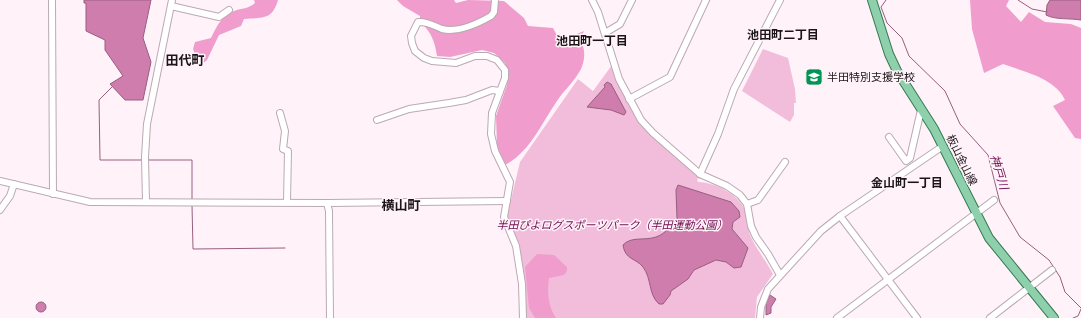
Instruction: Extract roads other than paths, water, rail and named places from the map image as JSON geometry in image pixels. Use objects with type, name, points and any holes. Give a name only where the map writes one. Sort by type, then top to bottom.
[{"type":"main road","name":"板山金山線","points":[[872,0],[889,54],[897,71],[943,146],[975,214],[996,249],[1054,318]]},
{"type":"street","points":[[52,0],[53,194]]},
{"type":"street","points":[[495,0],[494,12],[491,16],[462,28],[447,30],[431,24],[418,22],[411,36],[412,43],[419,55],[432,61],[458,63],[480,55],[494,58],[501,63],[506,73],[492,113],[491,130],[494,147],[510,182],[504,217],[516,246],[522,289],[523,318]]},
{"type":"street","points":[[592,0],[598,12],[619,79],[643,122],[652,133],[703,176],[735,190],[747,204],[753,231],[780,275]]},
{"type":"street","points":[[605,33],[620,24],[632,0]]},
{"type":"street","points":[[629,99],[670,77],[706,0]]},
{"type":"street","points":[[703,176],[734,89],[780,0]]},
{"type":"street","points":[[146,202],[145,157],[147,124],[172,3],[219,17],[229,10]]},
{"type":"street","points":[[376,120],[409,109],[449,104],[466,100],[492,90],[500,91]]},
{"type":"street","points":[[889,137],[906,161],[910,158],[921,110]]},
{"type":"street","points":[[280,113],[285,130],[282,146],[288,151],[287,202]]},
{"type":"street","points":[[760,318],[765,295],[780,275],[821,231],[840,216],[943,146]]},
{"type":"street","points":[[747,204],[758,200],[785,162]]},
{"type":"street","points":[[0,181],[90,202],[327,203],[507,201]]},
{"type":"street","points":[[0,210],[10,196],[14,184]]},
{"type":"street","points":[[837,318],[994,200]]},
{"type":"street","points":[[327,203],[329,211],[330,318]]},
{"type":"street","points":[[840,216],[917,318]]},
{"type":"street","points":[[990,318],[1052,270]]},
{"type":"waterway","name":"神戸川","points":[[886,0],[881,7],[887,23],[902,38],[909,56],[945,91],[960,124],[988,155],[1000,203],[1020,237],[1049,260],[1060,277],[1065,292],[1081,308]]},
{"type":"waterway","points":[[1018,0],[1032,9],[1047,12]]},
{"type":"waterway","points":[[112,87],[99,100],[100,160],[142,160]]},
{"type":"waterway","points":[[147,160],[192,160],[192,200]]},
{"type":"waterway","points":[[192,205],[193,249],[285,248]]},
{"type":"waterway","points":[[1073,318],[1078,316],[1081,309]]},
{"type":"place","name":"半田特別支援学校","points":[[814,77]]},
{"type":"district","name":"池田町二丁目","points":[[783,35]]},
{"type":"district","name":"池田町一丁目","points":[[592,41]]},
{"type":"district","name":"田代町","points":[[185,60]]},
{"type":"district","name":"金山町一丁目","points":[[907,183]]},
{"type":"district","name":"横山町","points":[[401,205]]},
{"type":"park label","name":"半田ぴよログスポーツパーク（半田運動公園）","points":[[612,225]]}]
